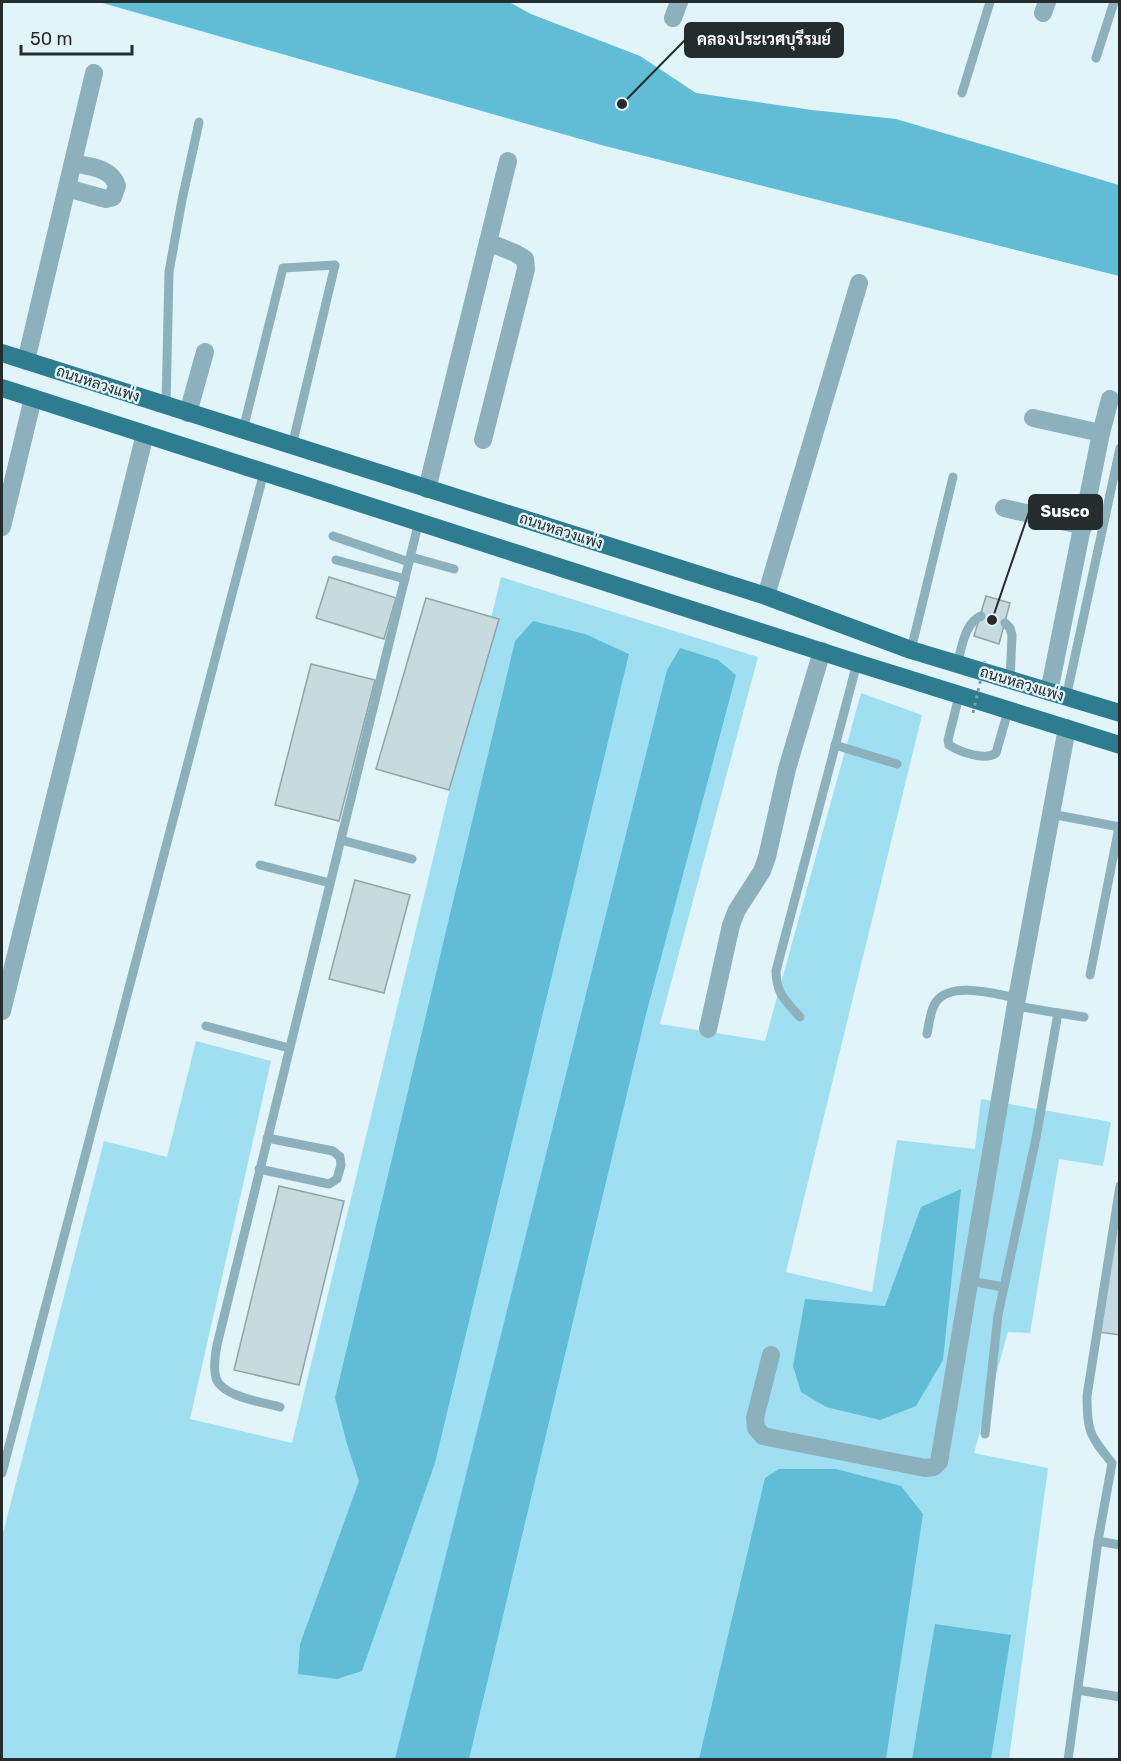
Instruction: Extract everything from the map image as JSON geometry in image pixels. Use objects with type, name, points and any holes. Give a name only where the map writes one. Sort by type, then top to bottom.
[{"type":"main road","name":"ถนนหลวงแพ่ง","points":[[2,353],[766,596],[910,650],[1119,713]]},
{"type":"main road","name":"ถนนหลวงแพ่ง","points":[[2,388],[959,696],[1119,745]]},
{"type":"street","points":[[26,361],[94,74]]},
{"type":"street","points":[[427,489],[508,162]]},
{"type":"street","points":[[67,188],[106,199],[113,197],[117,186],[115,178],[109,172],[73,164]]},
{"type":"street","points":[[483,440],[526,269],[525,259],[488,242]]},
{"type":"street","points":[[766,596],[859,283]]},
{"type":"street","points":[[188,413],[205,352]]},
{"type":"street","points":[[2,527],[33,398]]},
{"type":"street","points":[[1048,692],[1110,399]]},
{"type":"street","points":[[1033,418],[1101,433]]},
{"type":"street","points":[[2,1011],[145,434]]},
{"type":"street","points":[[1004,508],[1083,526]]},
{"type":"street","points":[[708,1029],[731,925],[737,910],[762,871],[767,857],[787,769],[822,651]]},
{"type":"street","points":[[771,1355],[755,1418],[756,1428],[763,1436],[925,1468],[934,1467],[939,1462],[1017,1002],[1067,728]]},
{"type":"lane","points":[[962,93],[990,2]]},
{"type":"lane","points":[[1096,58],[1114,2]]},
{"type":"lane","points":[[166,405],[169,272],[199,122]]},
{"type":"lane","points":[[243,430],[283,268],[335,265],[292,446]]},
{"type":"lane","points":[[1066,698],[1119,448]]},
{"type":"lane","points":[[2,1473],[264,472]]},
{"type":"lane","points":[[910,650],[953,477]]},
{"type":"lane","points":[[280,1407],[224,1389],[217,1380],[214,1364],[259,1170],[419,521]]},
{"type":"lane","points":[[333,536],[410,560],[454,569]]},
{"type":"lane","points":[[336,560],[405,579]]},
{"type":"lane","points":[[957,664],[969,625],[973,619],[981,616]]},
{"type":"lane","points":[[1005,623],[1010,628],[1012,636],[1010,681]]},
{"type":"lane","points":[[800,1017],[776,985],[776,971],[857,663]]},
{"type":"lane","points":[[959,696],[948,740],[949,745],[954,748],[991,757],[996,753],[1008,711]]},
{"type":"lane","points":[[836,745],[897,764]]},
{"type":"lane","points":[[1051,814],[1119,827],[1090,975]]},
{"type":"lane","points":[[340,840],[412,859]]},
{"type":"lane","points":[[260,865],[330,883]]},
{"type":"lane","points":[[927,1034],[934,1004],[943,995],[960,990],[977,991],[1058,1013],[1084,1017]]},
{"type":"lane","points":[[985,1434],[994,1343],[1036,1137],[1058,1013]]},
{"type":"lane","points":[[206,1026],[289,1047]]},
{"type":"lane","points":[[259,1170],[329,1184],[337,1179],[341,1165],[340,1157],[333,1151],[267,1138]]},
{"type":"lane","points":[[1068,1760],[1098,1541],[1116,1464],[1093,1440],[1087,1420],[1087,1396],[1119,1186]]},
{"type":"lane","points":[[970,1281],[1004,1287]]},
{"type":"lane","points":[[1098,1541],[1119,1545]]},
{"type":"lane","points":[[1078,1690],[1119,1697]]},
{"type":"path","points":[[973,713],[985,661]]},
{"type":"shaded area","points":[[99,2],[509,2],[531,14],[640,56],[696,93],[812,110],[896,119],[1119,185],[1119,276],[605,146]]},
{"type":"shaded area","points":[[501,577],[758,657],[660,1024],[765,1041],[861,693],[922,715],[786,1272],[872,1292],[897,1140],[975,1149],[981,1099],[1111,1122],[1103,1166],[1059,1159],[1030,1333],[1008,1332],[974,1453],[1048,1468],[1009,1759],[2,1760],[2,1537],[104,1141],[167,1157],[196,1041],[271,1061],[190,1419],[292,1443]]},
{"type":"shaded area","points":[[533,621],[585,634],[629,654],[435,1463],[362,1671],[337,1679],[298,1674],[300,1644],[359,1481],[335,1398],[515,641]]},
{"type":"shaded area","points":[[680,648],[718,660],[736,675],[645,1018],[469,1759],[395,1759],[667,670]]},
{"type":"shaded area","points":[[961,1189],[943,1360],[916,1406],[880,1420],[826,1407],[801,1392],[793,1366],[805,1299],[885,1306],[921,1207]]},
{"type":"shaded area","points":[[779,1469],[836,1469],[901,1486],[923,1514],[886,1759],[699,1759],[765,1478]]},
{"type":"shaded area","points":[[935,1624],[1011,1635],[991,1759],[912,1759]]},
{"type":"building","points":[[329,577],[396,598],[384,639],[316,618]]},
{"type":"building","points":[[986,596],[1010,603],[999,644],[974,636]]},
{"type":"building","points":[[426,598],[499,619],[449,790],[376,769]]},
{"type":"building","points":[[311,664],[375,680],[339,821],[275,805]]},
{"type":"building","points":[[355,880],[410,895],[384,993],[329,979]]},
{"type":"building","points":[[279,1186],[344,1201],[299,1385],[234,1370]]},
{"type":"building","points":[[1120,1204],[1120,1335],[1099,1332]]},
{"type":"place","name":"คลองประเวศบุรีรมย์","points":[[622,104]]},
{"type":"place","name":"Susco","points":[[992,620]]}]
